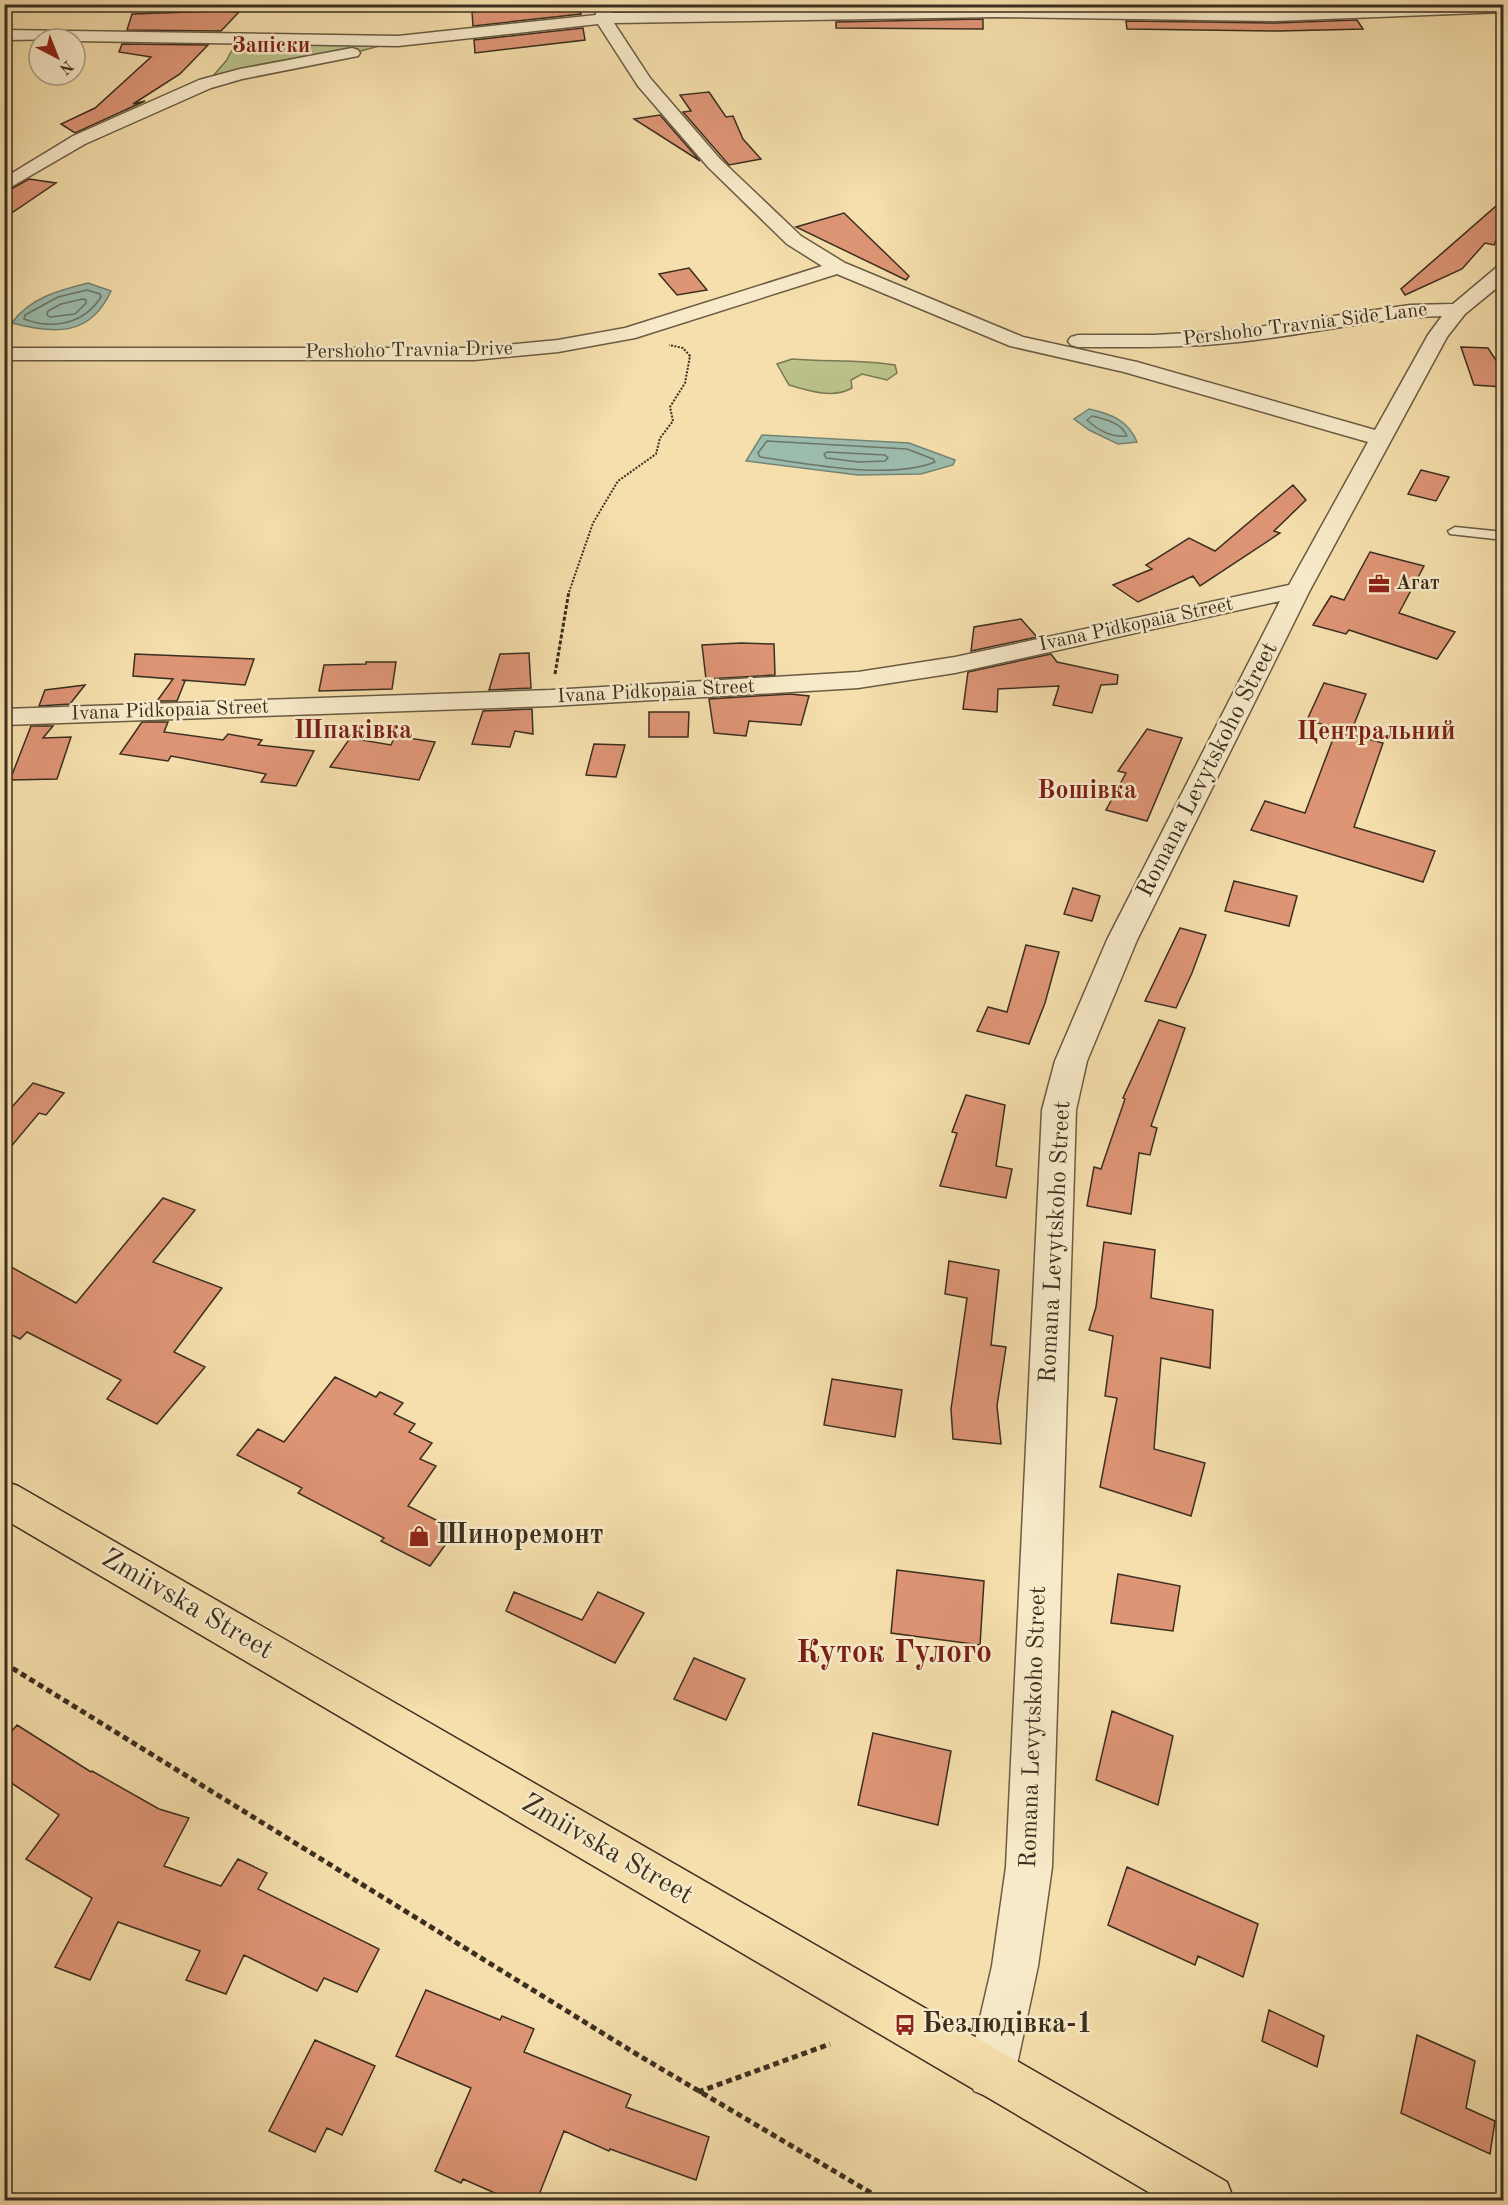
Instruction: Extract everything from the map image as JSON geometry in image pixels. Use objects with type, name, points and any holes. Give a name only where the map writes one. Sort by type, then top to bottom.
[{"type":"main road","name":"Zmiivska Street","points":[[4,1498],[1209,2200]]},
{"type":"street","points":[[4,186],[79,141],[205,84],[240,74],[346,55],[398,41],[604,11],[993,12],[1276,16],[1503,7]]},
{"type":"street","name":"Pershoho Travnia Side Lane","points":[[604,11],[612,35],[644,82],[714,163],[794,240],[838,267],[1017,342],[1140,370],[1380,438]]},
{"type":"street","points":[[4,35],[231,51],[321,38],[398,41]]},
{"type":"street","points":[[205,84],[231,51]]},
{"type":"street","name":"Pershoho Travnia Drive","points":[[4,354],[474,354],[558,345],[628,334],[838,267]]},
{"type":"street","name":"Romana Levytskoho Street","points":[[991,2074],[1015,1966],[1029,1867],[1059,1110],[1071,1061],[1122,940],[1298,590],[1380,438],[1438,335],[1458,310],[1503,271]]},
{"type":"street","name":"Pershoho Travnia Side Lane","points":[[1046,350],[1078,341],[1154,341],[1229,337],[1300,329],[1410,311],[1458,310]]},
{"type":"street","name":"Ivana Pidkopaia Street","points":[[4,717],[551,698],[836,682],[902,675],[1298,590]]},
{"type":"lane","points":[[1455,531],[1503,536]]},
{"type":"path","points":[[551,698],[570,586],[592,523],[618,481],[656,454],[660,438],[673,420],[670,407],[682,390],[687,372],[690,356],[686,350],[678,346],[642,341],[628,334]]},
{"type":"path","points":[[4,1663],[698,2092],[883,2200]]},
{"type":"path","points":[[698,2092],[830,2044]]},
{"type":"green space","points":[[238,39],[398,41],[346,55],[213,76],[226,61]]},
{"type":"green space","points":[[792,359],[882,363],[895,365],[897,373],[887,380],[862,374],[851,380],[852,388],[837,393],[821,393],[789,385],[777,364]]},
{"type":"water","points":[[88,283],[111,291],[93,317],[82,324],[56,330],[12,323],[19,314],[36,301],[56,292]]},
{"type":"water","points":[[1089,409],[1105,413],[1124,423],[1137,442],[1118,444],[1089,430],[1074,419]]},
{"type":"water","points":[[762,435],[909,443],[955,460],[953,465],[921,474],[858,475],[746,461]]},
{"type":"building","points":[[836,4],[983,4],[983,5],[836,7]]},
{"type":"building","points":[[1122,4],[1348,4],[1349,6],[1276,9],[1122,7]]},
{"type":"building","points":[[579,6],[581,14],[473,26],[472,12]]},
{"type":"building","points":[[239,12],[221,31],[127,30],[132,14]]},
{"type":"building","points":[[983,19],[983,29],[836,28],[836,22]]},
{"type":"building","points":[[1357,20],[1363,29],[1279,31],[1127,29],[1126,21],[1276,23]]},
{"type":"building","points":[[583,28],[585,40],[475,53],[474,40]]},
{"type":"building","points":[[122,44],[208,45],[180,74],[133,104],[145,101],[75,133],[61,124],[95,108],[151,57],[119,52]]},
{"type":"building","points":[[709,92],[726,117],[733,116],[743,139],[761,159],[729,165],[683,112],[691,111],[680,95]]},
{"type":"building","points":[[660,115],[700,161],[634,119]]},
{"type":"building","points":[[29,179],[56,183],[4,218],[4,193]]},
{"type":"building","points":[[1503,200],[1503,223],[1494,245],[1485,243],[1462,269],[1405,295],[1401,289]]},
{"type":"building","points":[[844,213],[909,276],[906,280],[796,227]]},
{"type":"building","points":[[689,268],[707,290],[677,295],[659,274]]},
{"type":"building","points":[[1461,347],[1488,348],[1503,371],[1503,387],[1474,385]]},
{"type":"building","points":[[1421,470],[1449,477],[1436,501],[1408,494]]},
{"type":"building","points":[[1293,485],[1306,500],[1274,531],[1280,533],[1200,586],[1193,576],[1138,602],[1113,585],[1152,569],[1146,565],[1189,538],[1215,551]]},
{"type":"building","points":[[1370,552],[1424,566],[1399,613],[1455,632],[1437,659],[1349,630],[1346,634],[1313,625],[1331,596],[1344,600]]},
{"type":"building","points":[[1021,619],[1037,637],[971,651],[974,627]]},
{"type":"building","points":[[774,644],[775,675],[706,679],[702,645]]},
{"type":"building","points":[[529,653],[531,688],[489,690],[500,654]]},
{"type":"building","points":[[135,654],[254,659],[245,685],[182,680],[185,681],[177,701],[157,701],[173,679],[133,676]]},
{"type":"building","points":[[1051,654],[1057,662],[1118,675],[1117,684],[1101,685],[1092,713],[1053,705],[1059,686],[998,689],[997,712],[963,709],[968,672]]},
{"type":"building","points":[[366,662],[396,662],[392,689],[319,691],[324,665],[366,664]]},
{"type":"building","points":[[1324,683],[1366,694],[1351,732],[1307,720]]},
{"type":"building","points":[[85,685],[70,704],[39,706],[45,690]]},
{"type":"building","points":[[790,694],[809,696],[801,725],[749,721],[746,736],[714,733],[709,699]]},
{"type":"building","points":[[532,709],[533,734],[515,731],[510,747],[472,744],[483,711]]},
{"type":"building","points":[[649,712],[689,712],[688,737],[649,737]]},
{"type":"building","points":[[142,722],[168,722],[164,732],[223,740],[228,734],[262,740],[258,745],[314,751],[296,786],[261,782],[266,774],[171,756],[168,761],[120,754]]},
{"type":"building","points":[[31,726],[53,726],[43,738],[71,737],[57,779],[10,780]]},
{"type":"building","points":[[1147,729],[1182,738],[1147,821],[1106,810],[1126,773],[1118,771]]},
{"type":"building","points":[[1336,731],[1383,743],[1354,827],[1435,851],[1423,882],[1251,830],[1265,801],[1305,813]]},
{"type":"building","points":[[395,736],[435,742],[419,780],[330,767],[350,738],[391,745]]},
{"type":"building","points":[[594,744],[625,745],[616,777],[586,775]]},
{"type":"building","points":[[1234,881],[1297,896],[1289,926],[1225,911]]},
{"type":"building","points":[[1073,888],[1100,896],[1092,921],[1064,914]]},
{"type":"building","points":[[1180,928],[1206,935],[1176,1008],[1145,1001]]},
{"type":"building","points":[[1026,945],[1059,952],[1045,1003],[1029,1044],[977,1031],[988,1007],[1007,1012]]},
{"type":"building","points":[[1159,1020],[1185,1028],[1151,1126],[1157,1128],[1150,1155],[1139,1153],[1131,1214],[1087,1206],[1094,1167],[1101,1169],[1125,1099],[1123,1098]]},
{"type":"building","points":[[33,1083],[64,1093],[46,1115],[39,1113],[4,1155],[4,1116]]},
{"type":"building","points":[[966,1095],[1005,1105],[996,1166],[1012,1169],[1006,1198],[940,1186],[957,1133],[952,1132]]},
{"type":"building","points":[[163,1198],[195,1210],[153,1262],[222,1288],[174,1352],[205,1367],[157,1424],[107,1399],[121,1380],[27,1332],[20,1339],[4,1331],[4,1263],[76,1303]]},
{"type":"building","points":[[1104,1242],[1155,1250],[1151,1298],[1213,1310],[1210,1368],[1161,1358],[1154,1449],[1205,1463],[1191,1516],[1100,1487],[1117,1398],[1105,1396],[1113,1336],[1089,1330],[1096,1307]]},
{"type":"building","points":[[949,1261],[999,1270],[991,1345],[1006,1347],[997,1406],[1001,1444],[953,1439],[951,1409],[967,1298],[945,1294]]},
{"type":"building","points":[[335,1377],[376,1397],[380,1392],[403,1403],[394,1414],[415,1424],[409,1432],[432,1443],[420,1459],[436,1466],[408,1506],[456,1530],[430,1566],[381,1541],[384,1538],[298,1493],[302,1488],[237,1455],[258,1429],[284,1442]]},
{"type":"building","points":[[832,1379],[902,1390],[895,1437],[824,1425]]},
{"type":"building","points":[[897,1570],[984,1581],[980,1645],[891,1633]]},
{"type":"building","points":[[1118,1574],[1180,1586],[1173,1631],[1111,1623]]},
{"type":"building","points":[[514,1592],[582,1620],[598,1592],[644,1613],[615,1663],[506,1611]]},
{"type":"building","points":[[694,1658],[745,1679],[726,1720],[674,1699]]},
{"type":"building","points":[[1112,1711],[1173,1736],[1158,1805],[1096,1780]]},
{"type":"building","points":[[17,1725],[91,1772],[159,1809],[189,1818],[164,1866],[221,1886],[238,1859],[267,1873],[258,1889],[379,1949],[357,1992],[324,1978],[317,1991],[244,1955],[226,1994],[186,1980],[200,1951],[118,1922],[90,1980],[55,1967],[92,1898],[26,1859],[59,1815],[4,1778],[4,1740]]},
{"type":"building","points":[[873,1733],[951,1751],[938,1825],[858,1805]]},
{"type":"building","points":[[1127,1867],[1258,1924],[1243,1977],[1198,1956],[1195,1965],[1108,1925]]},
{"type":"building","points":[[426,1990],[500,2020],[502,2016],[534,2029],[524,2052],[631,2095],[626,2107],[709,2137],[696,2180],[610,2149],[609,2151],[564,2131],[537,2200],[511,2200],[463,2179],[461,2183],[435,2171],[471,2088],[396,2056]]},
{"type":"building","points":[[1269,2010],[1324,2036],[1317,2067],[1262,2041]]},
{"type":"building","points":[[1417,2035],[1475,2061],[1466,2108],[1495,2121],[1490,2154],[1401,2113]]},
{"type":"building","points":[[315,2040],[375,2066],[342,2135],[327,2128],[315,2152],[269,2131]]},
{"type":"place","name":"Агат","points":[[1379,584]]},
{"type":"place","name":"Шиноремонт","points":[[419,1536]]},
{"type":"place","name":"Безлюдівка-1","points":[[905,2025]]},
{"type":"district","name":"Запіски","points":[[271,46]]},
{"type":"district","name":"Шпаківка","points":[[353,731]]},
{"type":"district","name":"Центральний","points":[[1376,732]]},
{"type":"district","name":"Вошівка","points":[[1087,791]]},
{"type":"district","name":"Куток Гулого","points":[[894,1654]]}]
